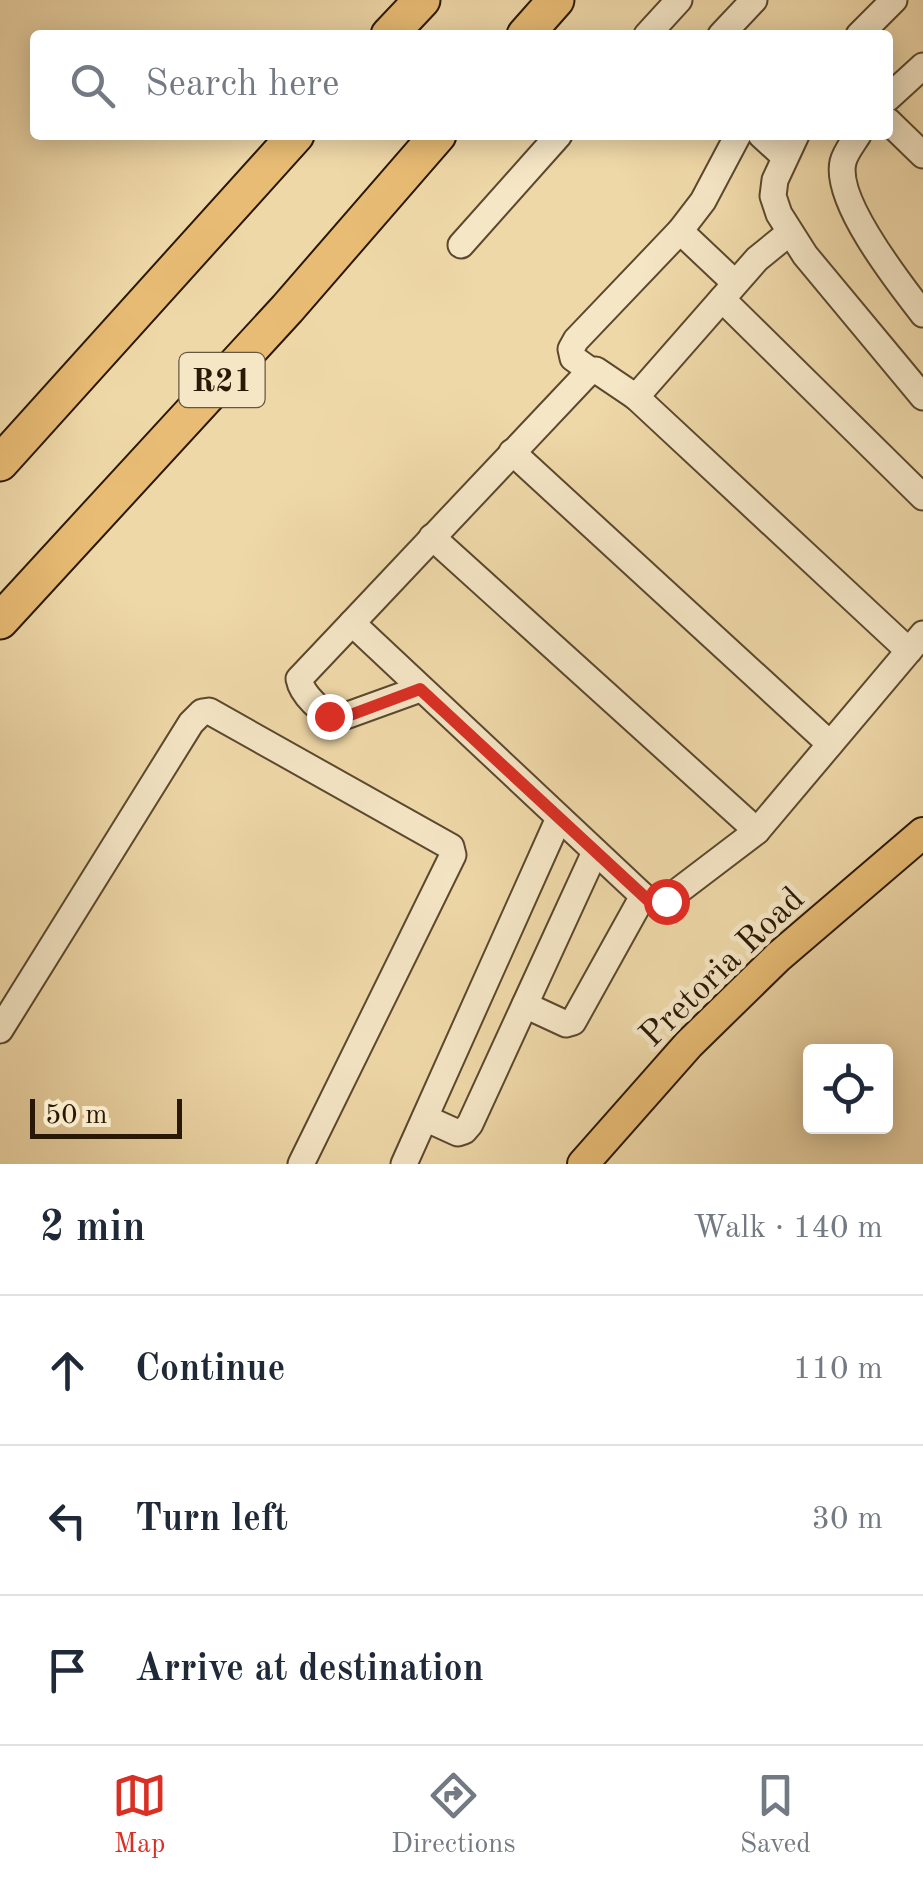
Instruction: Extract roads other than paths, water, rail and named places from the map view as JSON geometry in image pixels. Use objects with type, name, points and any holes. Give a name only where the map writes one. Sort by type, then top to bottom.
[{"type":"highway","points":[[395,30],[422,0]]},
{"type":"highway","points":[[529,30],[556,0]]},
{"type":"highway","points":[[0,463],[291,140]]},
{"type":"highway","name":"R21","points":[[0,621],[287,310],[434,140]]},
{"type":"main road","name":"Pretoria Road","points":[[583,1164],[689,1044],[778,956],[923,833]]},
{"type":"street","points":[[653,30],[680,0]]},
{"type":"street","points":[[735,30],[754,0]]},
{"type":"street","points":[[864,30],[894,0]]},
{"type":"street","points":[[893,93],[923,66]]},
{"type":"street","points":[[893,126],[923,155]]},
{"type":"street","points":[[461,246],[554,140]]},
{"type":"street","points":[[352,623],[595,852],[643,896],[658,904],[757,831],[916,642],[636,397],[573,358],[571,349],[576,340],[680,231],[735,140]]},
{"type":"street","points":[[855,140],[843,158],[846,198],[862,228],[923,314]]},
{"type":"street","points":[[791,146],[776,180],[773,196],[778,214],[789,233],[923,396]]},
{"type":"street","points":[[680,231],[729,291],[923,497]]},
{"type":"street","points":[[636,397],[757,259],[789,233]]},
{"type":"street","points":[[420,689],[337,719],[303,692],[299,679],[591,370]]},
{"type":"street","points":[[512,452],[830,744]]},
{"type":"street","points":[[432,537],[757,831]]},
{"type":"street","points":[[0,1030],[191,722],[202,712],[209,712],[451,847],[453,855],[301,1164]]},
{"type":"street","points":[[404,1164],[559,818]]},
{"type":"street","points":[[425,1118],[458,1133],[470,1124],[595,852]]},
{"type":"street","points":[[524,1004],[566,1024],[573,1022],[643,896]]}]
